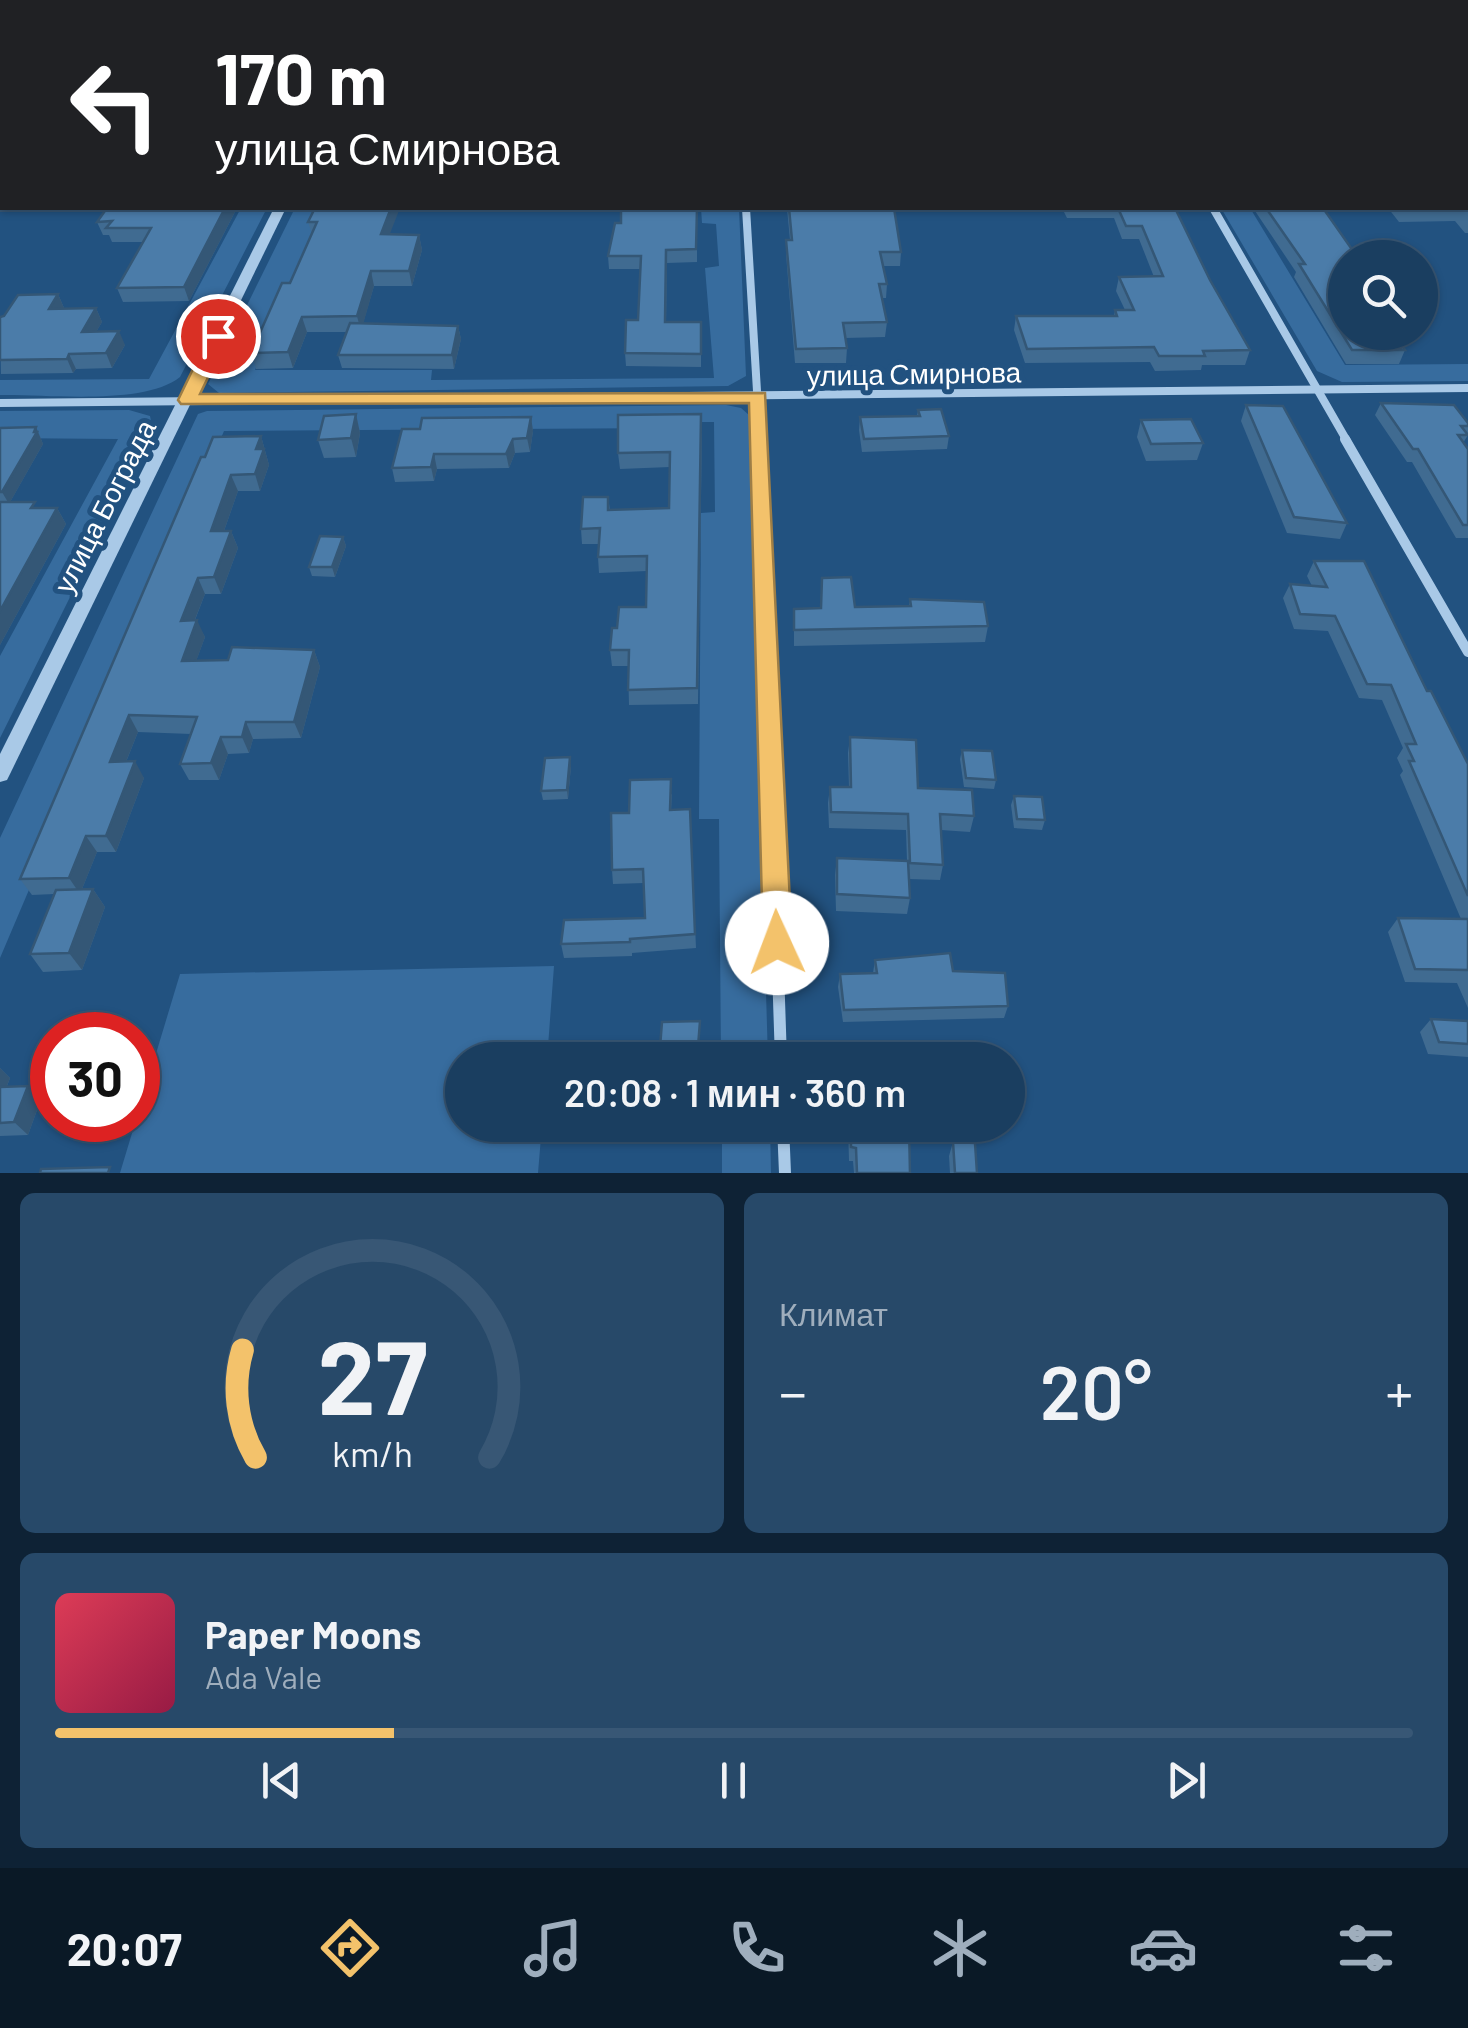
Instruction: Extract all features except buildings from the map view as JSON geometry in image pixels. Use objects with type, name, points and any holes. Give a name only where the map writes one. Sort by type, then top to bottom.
[{"type":"street","name":"улица Бограда","points":[[0,774],[279,210]]},
{"type":"street","points":[[746,210],[758,397],[780,1042]]},
{"type":"street","points":[[1215,210],[1468,652]]},
{"type":"street","name":"улица Смирнова","points":[[0,404],[1468,388]]},
{"type":"street","points":[[784,1142],[785,1173]]},
{"type":"shaded area","points":[[240,210],[266,210],[180,377],[164,386],[120,395],[0,395],[0,380],[149,379]]},
{"type":"shaded area","points":[[294,210],[323,210],[255,370],[432,370],[431,380],[714,378],[705,268],[719,266],[716,224],[702,223],[701,210],[739,210],[746,376],[728,386],[219,393],[208,384]]},
{"type":"shaded area","points":[[1222,210],[1251,210],[1328,337],[1328,350],[1336,350],[1345,365],[1468,364],[1468,381],[1342,382],[1317,371]]},
{"type":"shaded area","points":[[726,405],[741,408],[749,415],[767,1042],[721,1042],[719,819],[699,819],[701,513],[715,512],[714,422],[673,422],[672,428],[224,431],[0,958],[0,838],[198,414]]},
{"type":"shaded area","points":[[129,410],[150,416],[153,430],[0,738],[0,656],[118,439],[0,438],[0,411]]},
{"type":"shaded area","points":[[554,966],[548,1042],[445,1042],[445,1142],[541,1142],[538,1173],[120,1173],[129,1142],[160,1142],[160,1040],[180,974]]},
{"type":"shaded area","points":[[722,1142],[770,1142],[771,1173],[722,1173]]},
{"type":"route","points":[[218,336],[188,400],[758,397],[777,943]]}]
